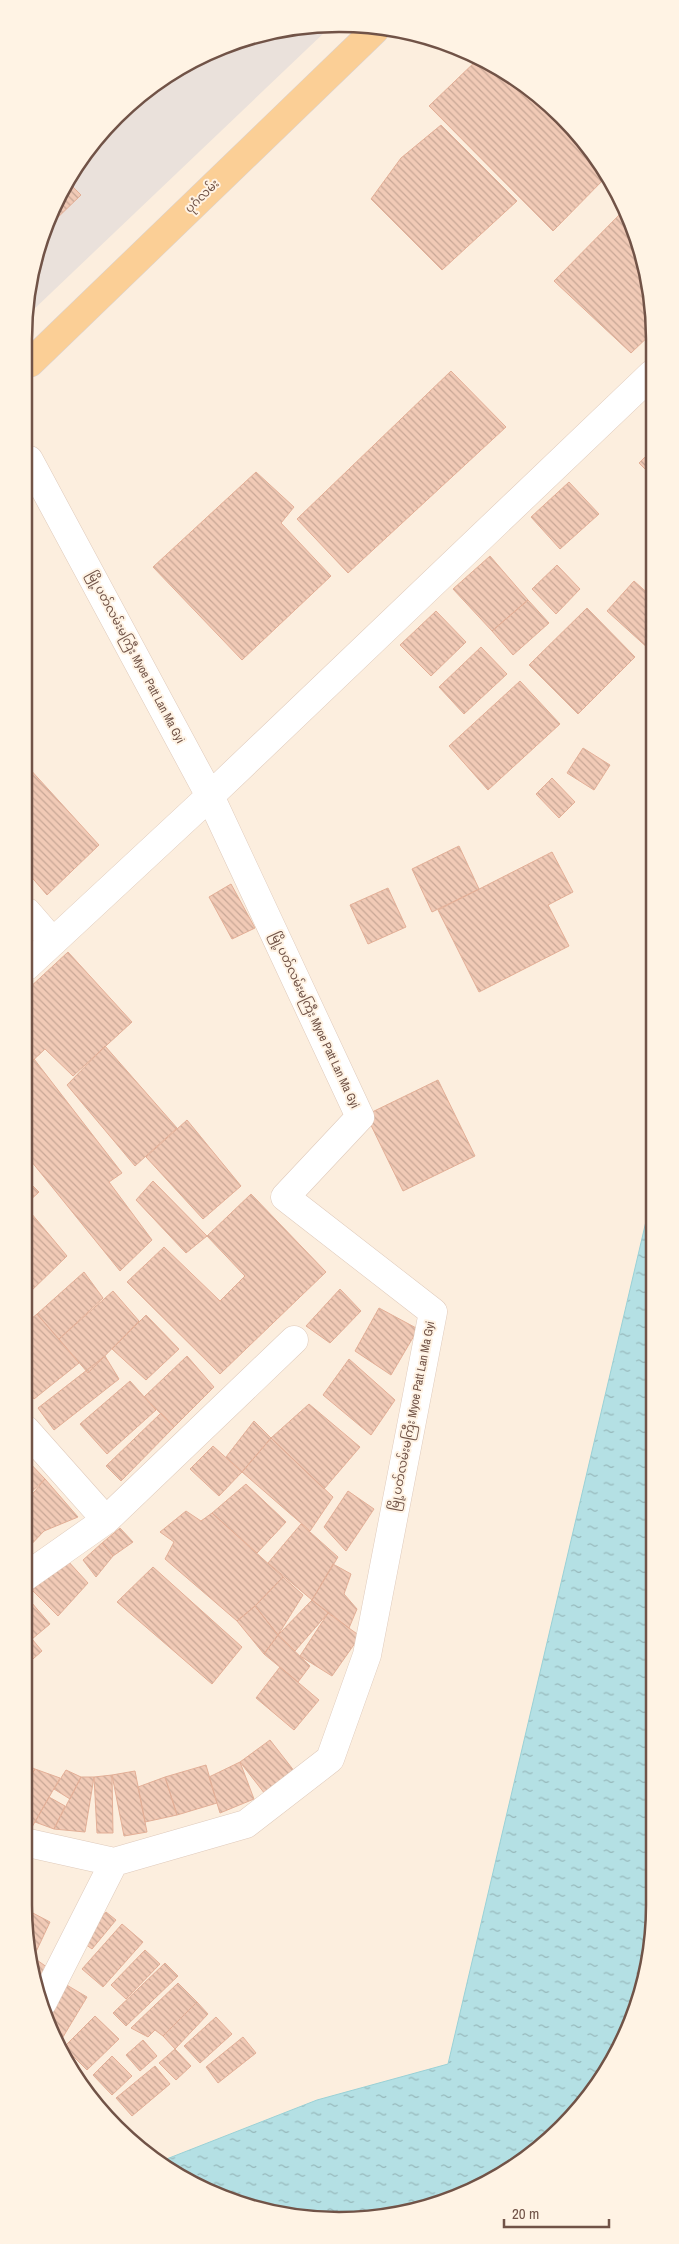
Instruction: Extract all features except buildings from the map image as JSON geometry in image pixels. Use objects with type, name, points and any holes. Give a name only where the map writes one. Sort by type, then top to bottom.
[{"type":"main road","name":"ပုဂံလမ်း","points":[[32,361],[371,34]]},
{"type":"street","points":[[32,961],[210,796],[646,380]]},
{"type":"street","name":"မြို့ပတ်လမ်းမကြီး Myoe Patt Lan Ma Gyi","points":[[32,466],[210,796],[360,1117],[285,1198],[433,1312],[367,1655],[330,1759],[246,1824],[114,1862],[32,1844]]},
{"type":"street","points":[[32,917],[53,942]]},
{"type":"street","points":[[32,1572],[106,1520],[294,1340]]},
{"type":"street","points":[[32,1437],[106,1520]]},
{"type":"street","points":[[47,1995],[114,1862]]},
{"type":"shaded area","points":[[324,33],[34,309],[43,260],[64,204],[84,169],[122,122],[169,84],[222,56],[280,38]]},
{"type":"water","points":[[646,1221],[646,1925],[641,1964],[636,1984],[615,2040],[595,2075],[583,2091],[557,2122],[542,2135],[510,2160],[475,2180],[419,2201],[380,2209],[340,2212],[280,2206],[222,2188],[167,2159],[317,2100],[448,2064]]}]
